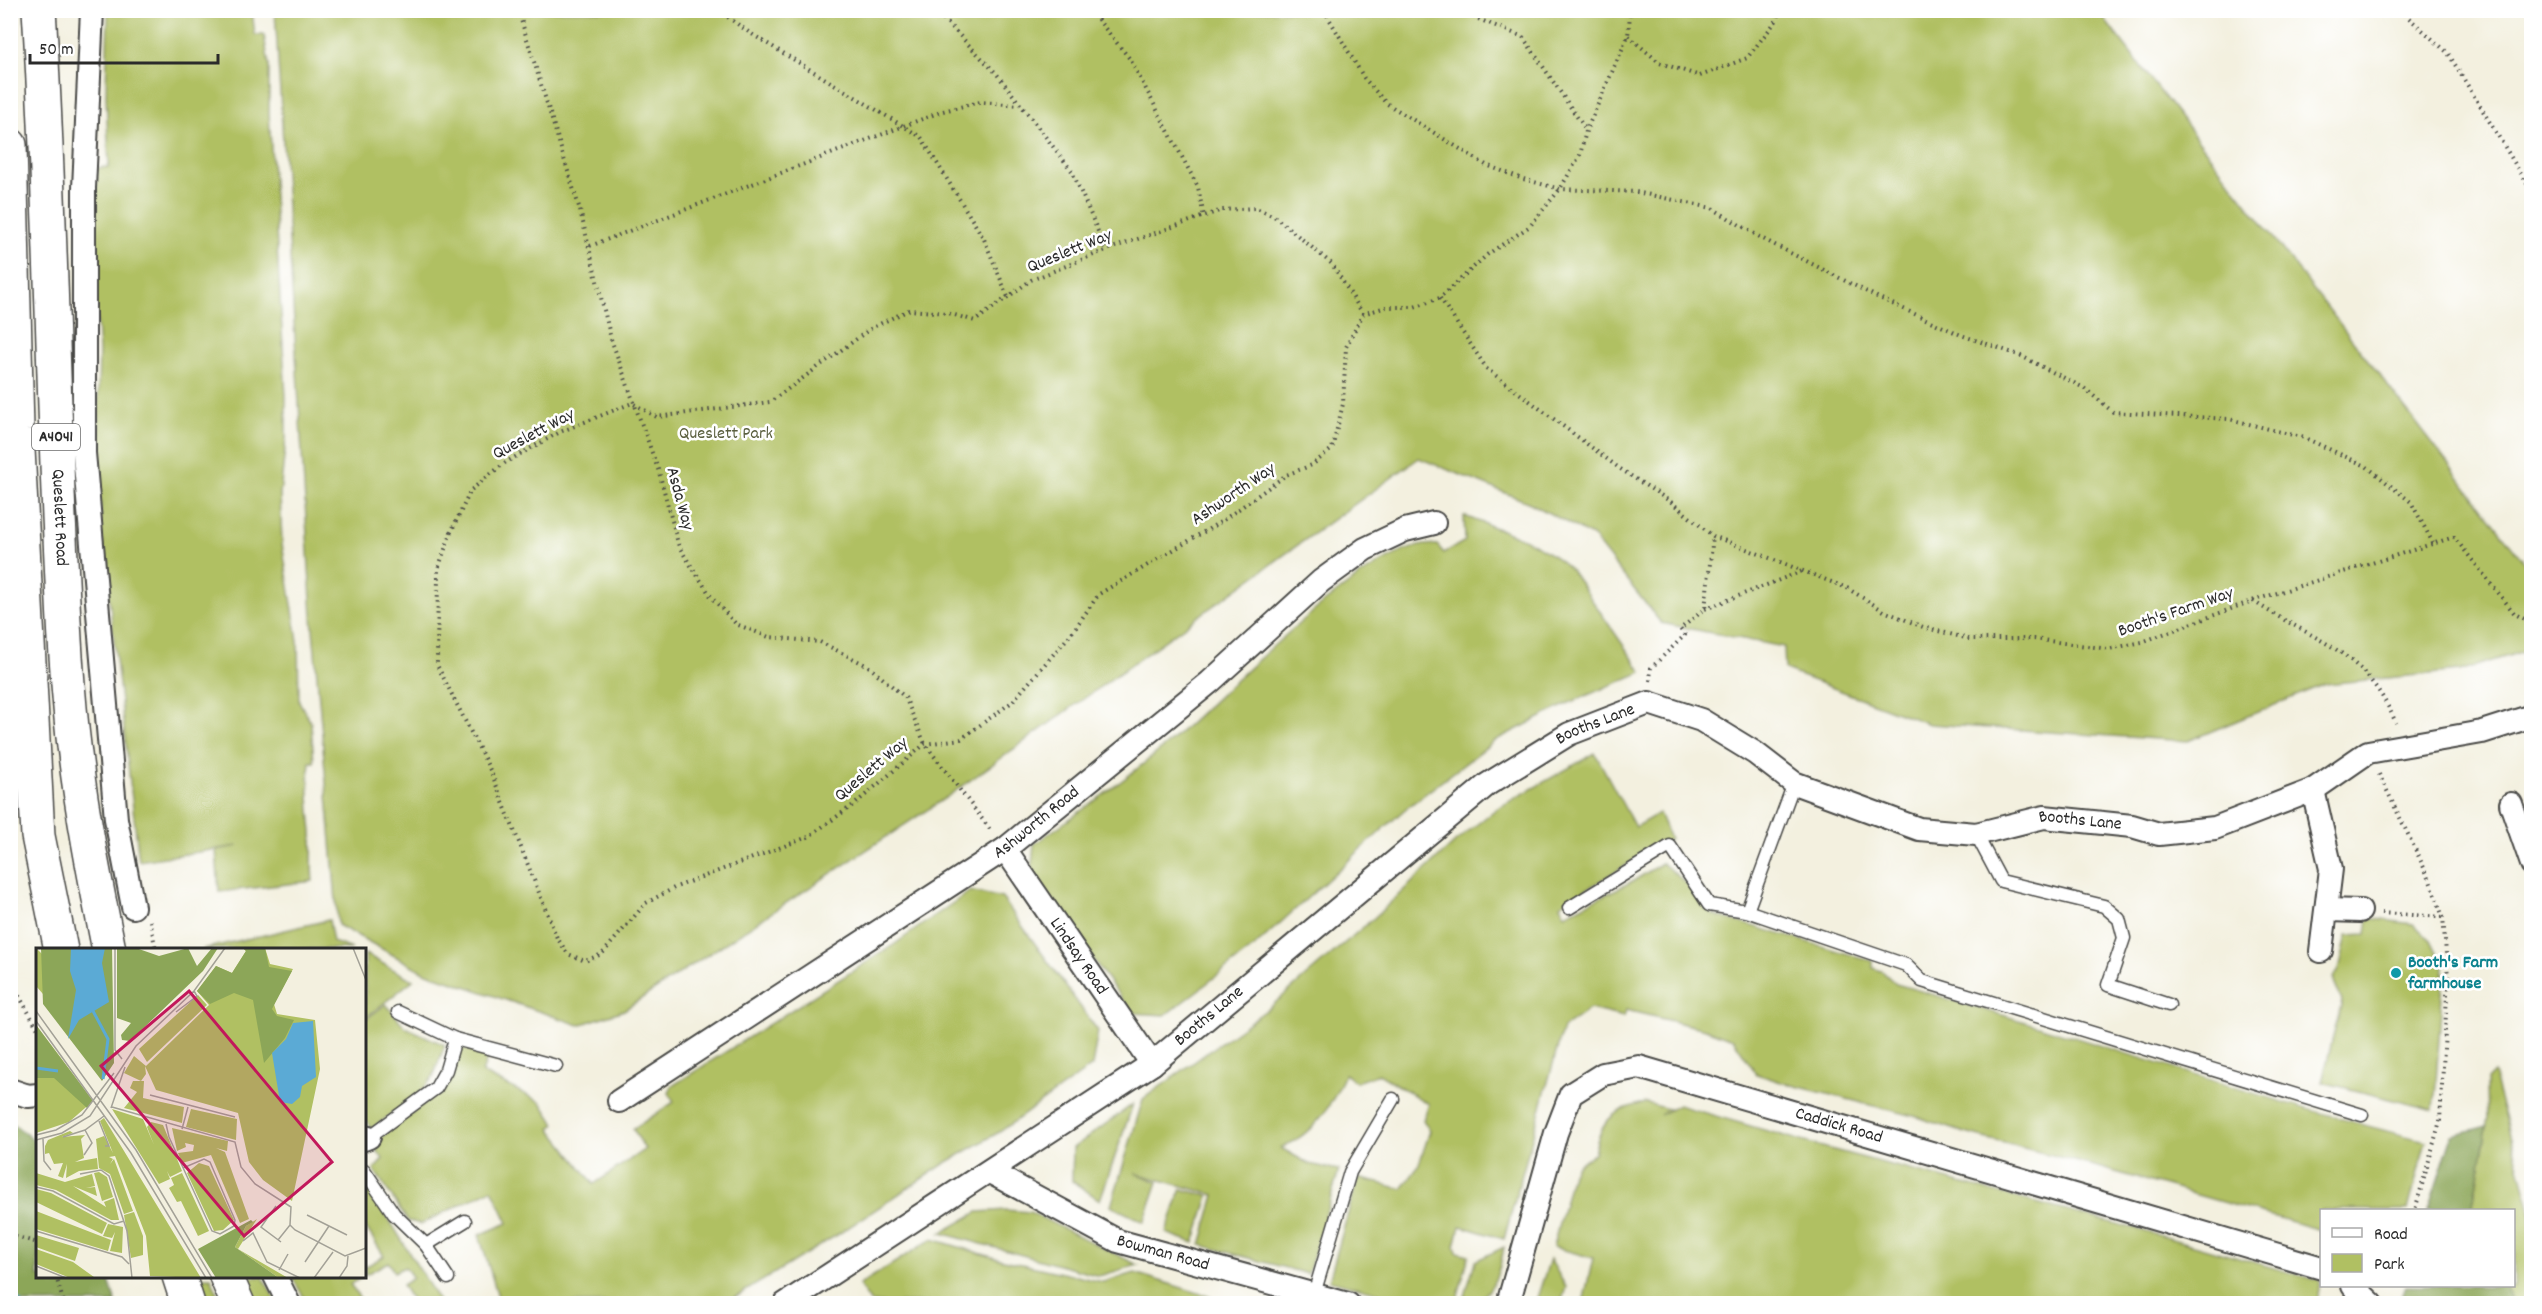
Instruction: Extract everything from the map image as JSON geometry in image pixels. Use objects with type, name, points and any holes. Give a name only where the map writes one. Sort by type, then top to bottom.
[{"type":"highway","name":"Queslett Road","points":[[39,10],[49,166],[55,418],[65,642],[74,751],[90,860],[109,948]]},
{"type":"highway","name":"Queslett Road","points":[[11,146],[16,430],[38,836],[61,948]]},
{"type":"highway","points":[[179,1278],[188,1304]]},
{"type":"highway","points":[[227,1278],[237,1304]]},
{"type":"street","name":"Queslett Road","points":[[92,10],[84,188],[84,453],[116,819],[133,908]]},
{"type":"street","name":"Ashworth Road","points":[[619,1101],[1005,849],[1210,682],[1321,581],[1365,549],[1405,530],[1434,523]]},
{"type":"street","name":"Booths Lane","points":[[785,1304],[1152,1064],[1488,784],[1569,734],[1649,704],[1701,720],[1755,753],[1794,783],[1919,829],[1976,834],[2044,817],[2132,826],[2159,834],[2215,828],[2313,790],[2368,752],[2403,744],[2482,732],[2532,716]]},
{"type":"street","points":[[2313,790],[2331,869],[2328,910],[2321,951]]},
{"type":"street","points":[[2511,804],[2529,850]]},
{"type":"street","name":"Lindsay Road","points":[[1005,849],[1152,1064]]},
{"type":"street","points":[[2328,910],[2360,911]]},
{"type":"street","name":"Caddick Road","points":[[1508,1304],[1556,1133],[1571,1094],[1603,1074],[1639,1067],[2290,1262],[2320,1268]]},
{"type":"street","points":[[10,1090],[28,1096],[36,1095]]},
{"type":"street","name":"Bowman Road","points":[[990,1172],[1118,1241],[1348,1304]]},
{"type":"street","points":[[276,1278],[290,1304]]},
{"type":"street","points":[[2354,1287],[2372,1304]]},
{"type":"lane","points":[[1747,911],[1794,783]]},
{"type":"lane","points":[[1976,834],[2001,881],[2104,906],[2119,919],[2124,938],[2108,985],[2169,1005]]},
{"type":"lane","points":[[1569,908],[1670,846],[1709,905],[1747,911],[1906,965],[1922,981],[2362,1115]]},
{"type":"lane","points":[[398,1012],[455,1039],[556,1066]]},
{"type":"lane","points":[[367,1138],[436,1088],[446,1070],[455,1039]]},
{"type":"lane","points":[[1314,1294],[1350,1172],[1393,1099]]},
{"type":"lane","points":[[366,1173],[394,1214],[426,1245],[447,1278]]},
{"type":"lane","points":[[426,1245],[465,1221]]},
{"type":"path","name":"Asda Way","points":[[518,10],[590,246],[611,339],[632,404],[659,472],[679,547],[712,598],[736,624],[768,637],[820,642],[868,666],[905,698],[925,744],[1005,849]]},
{"type":"path","points":[[718,10],[750,33],[921,137],[984,239],[1008,297]]},
{"type":"path","points":[[935,10],[996,73],[1072,171],[1106,250]]},
{"type":"path","points":[[1090,10],[1130,58],[1198,187],[1204,217]]},
{"type":"path","points":[[1324,10],[1364,78],[1386,103],[1486,165],[1523,179],[1560,189],[1636,192],[1712,208],[1763,239],[1877,297],[1961,335],[2019,355],[2084,388],[2112,411],[2229,419],[2305,438],[2366,466],[2411,502],[2433,543]]},
{"type":"path","points":[[1456,10],[1523,37],[1586,131]]},
{"type":"path","points":[[1628,36],[1660,63],[1700,76],[1747,58],[1776,21],[1780,10]]},
{"type":"path","points":[[2400,10],[2448,53],[2532,192]]},
{"type":"path","points":[[1362,314],[1386,307],[1414,307],[1440,297],[1488,254],[1530,226],[1560,189],[1580,155],[1586,131],[1628,36],[1629,15]]},
{"type":"path","points":[[590,246],[901,125],[980,102],[1020,105]]},
{"type":"path","name":"Queslett Way","points":[[925,744],[856,803],[808,837],[676,886],[646,903],[602,954],[585,961],[568,954],[557,938],[491,772],[437,664],[438,569],[451,532],[471,490],[506,462],[560,432],[632,404],[657,417],[770,402],[873,327],[909,310],[948,314],[975,321],[1031,280],[1106,250],[1222,210],[1256,208],[1274,216],[1332,264],[1362,314]]},
{"type":"path","points":[[1440,297],[1488,369],[1619,468],[1671,502],[1713,536],[1705,609]]},
{"type":"path","name":"Ashworth Way","points":[[925,744],[961,739],[1012,702],[1071,634],[1100,594],[1222,521],[1286,475],[1312,465],[1332,449],[1343,404],[1346,347],[1362,314]]},
{"type":"path","name":"Booth's Farm Way","points":[[1713,536],[1806,570],[1847,588],[1884,611],[1923,627],[1970,639],[2034,639],[2109,649],[2142,642],[2253,601],[2454,537],[2514,614],[2532,623]]},
{"type":"path","points":[[1649,704],[1650,668],[1684,635],[1680,629],[1705,609],[1806,570]]},
{"type":"path","points":[[2253,601],[2341,650],[2367,674],[2384,697],[2403,744]]},
{"type":"path","points":[[2368,752],[2429,879],[2443,917],[2448,978],[2440,1121],[2415,1209]]},
{"type":"path","points":[[2360,911],[2443,917]]},
{"type":"path","points":[[10,980],[36,1026]]},
{"type":"path","points":[[10,1235],[36,1242]]},
{"type":"path","points":[[57,1278],[64,1304]]},
{"type":"path","points":[[92,1304],[98,1304]]},
{"type":"green space","points":[[108,11],[252,11],[255,35],[264,35],[269,65],[269,113],[286,397],[286,439],[280,494],[282,544],[298,641],[299,701],[311,723],[314,762],[310,762],[309,789],[313,881],[219,892],[216,850],[238,846],[139,861],[101,527],[99,350],[95,297],[97,168],[109,167],[106,95]]},
{"type":"green space","name":"Queslett Park","points":[[275,11],[2098,11],[2531,571],[2531,649],[2460,671],[2325,684],[2188,741],[1929,724],[1785,670],[1784,647],[1661,623],[1592,536],[1530,503],[1419,458],[947,797],[624,1010],[579,1025],[424,972],[338,925],[312,617]]},
{"type":"green space","points":[[1464,516],[1534,544],[1571,570],[1642,672],[1569,703],[1496,740],[1404,810],[1254,947],[1188,998],[1165,1015],[1132,1013],[1031,874],[1034,844],[1102,796],[1150,758],[1297,625],[1375,566],[1409,549],[1437,545],[1444,553],[1465,541]]},
{"type":"green space","points":[[1595,753],[1635,827],[1659,813],[1670,839],[1560,905],[1565,914],[1635,880],[1662,863],[1691,887],[1711,914],[1873,961],[1873,968],[1883,972],[1896,984],[2293,1105],[2426,1141],[2408,1209],[2320,1209],[2320,1230],[2094,1166],[1965,1133],[1914,1116],[1784,1083],[1757,1074],[1733,1039],[1705,1029],[1626,1010],[1624,1017],[1590,1009],[1563,1028],[1504,1239],[1460,1226],[1455,1246],[1457,1252],[1469,1255],[1456,1303],[1417,1303],[1329,1280],[1358,1178],[1402,1189],[1418,1167],[1430,1131],[1423,1120],[1429,1104],[1379,1074],[1356,1082],[1345,1074],[1328,1108],[1320,1118],[1303,1135],[1281,1148],[1309,1164],[1339,1170],[1308,1274],[1201,1245],[1215,1195],[1135,1173],[1158,1182],[1144,1222],[1111,1206],[1143,1099],[1269,1008],[1375,917],[1455,842],[1496,809]]},
{"type":"green space","points":[[970,891],[1002,898],[1098,1031],[1092,1066],[1001,1131],[944,1164],[840,1233],[726,1303],[500,1303],[479,1235],[508,1223],[492,1189],[421,1224],[408,1221],[374,1170],[383,1159],[372,1144],[444,1087],[456,1047],[489,1053],[482,1073],[541,1102],[555,1124],[550,1128],[594,1184],[645,1149],[633,1129],[674,1102],[669,1093],[672,1086],[892,946]]},
{"type":"green space","points":[[2368,918],[2413,924],[2431,940],[2444,967],[2434,1110],[2322,1082],[2342,1001],[2333,979],[2339,970],[2347,935],[2366,934]]},
{"type":"green space","points":[[329,920],[333,942],[349,948],[207,948]]},
{"type":"green space","points":[[366,955],[413,980],[366,1017]]},
{"type":"green space","points":[[386,1004],[405,1027],[445,1045],[433,1077],[419,1094],[371,1129],[366,1120],[366,1019]]},
{"type":"green space","points":[[2493,1073],[2531,1210],[2531,1303],[2512,1303],[2506,1287],[2515,1287],[2515,1209],[2472,1209],[2487,1126],[2486,1080]]},
{"type":"green space","points":[[1646,1103],[1669,1109],[1660,1115],[1678,1105],[1826,1148],[2140,1230],[2320,1281],[2317,1303],[1583,1303],[1593,1258],[1553,1247],[1572,1173],[1578,1164],[1594,1154],[1600,1133],[1610,1118],[1625,1109]]},
{"type":"green space","points":[[1133,1104],[1100,1200],[1072,1181],[1073,1148]]},
{"type":"green space","points":[[10,1121],[36,1142],[36,1278],[108,1278],[116,1303],[11,1303]]},
{"type":"green space","points":[[2487,1126],[2472,1209],[2428,1209],[2452,1135]]},
{"type":"green space","points":[[366,1185],[440,1303],[428,1303],[426,1300],[413,1303],[402,1285],[413,1278],[405,1267],[394,1272],[388,1262],[366,1274],[366,1266],[384,1256],[366,1228]]},
{"type":"green space","points":[[1181,1189],[1209,1196],[1194,1243],[1166,1233]]},
{"type":"green space","points":[[1006,1210],[1030,1212],[1138,1265],[1099,1276],[941,1233],[978,1212]]},
{"type":"green space","points":[[932,1239],[999,1259],[1103,1282],[1135,1273],[1230,1303],[871,1303],[859,1285]]},
{"type":"green space","points":[[1504,1247],[1497,1275],[1488,1292],[1473,1302],[1463,1303],[1475,1261]]},
{"type":"green space","points":[[1550,1259],[1566,1287],[1561,1303],[1540,1303],[1537,1298]]},
{"type":"green space","points":[[190,1278],[211,1278],[221,1303],[200,1303]]},
{"type":"green space","points":[[235,1278],[264,1278],[277,1303],[246,1303]]},
{"type":"green space","points":[[293,1278],[361,1278],[350,1284],[363,1303],[307,1303]]},
{"type":"green space","points":[[2405,1287],[2506,1287],[2512,1303],[2399,1303]]},
{"type":"waterway","points":[[10,1297],[18,1304]]},
{"type":"place","name":"Booth's Farm farmhouse","points":[[2396,973]]}]
